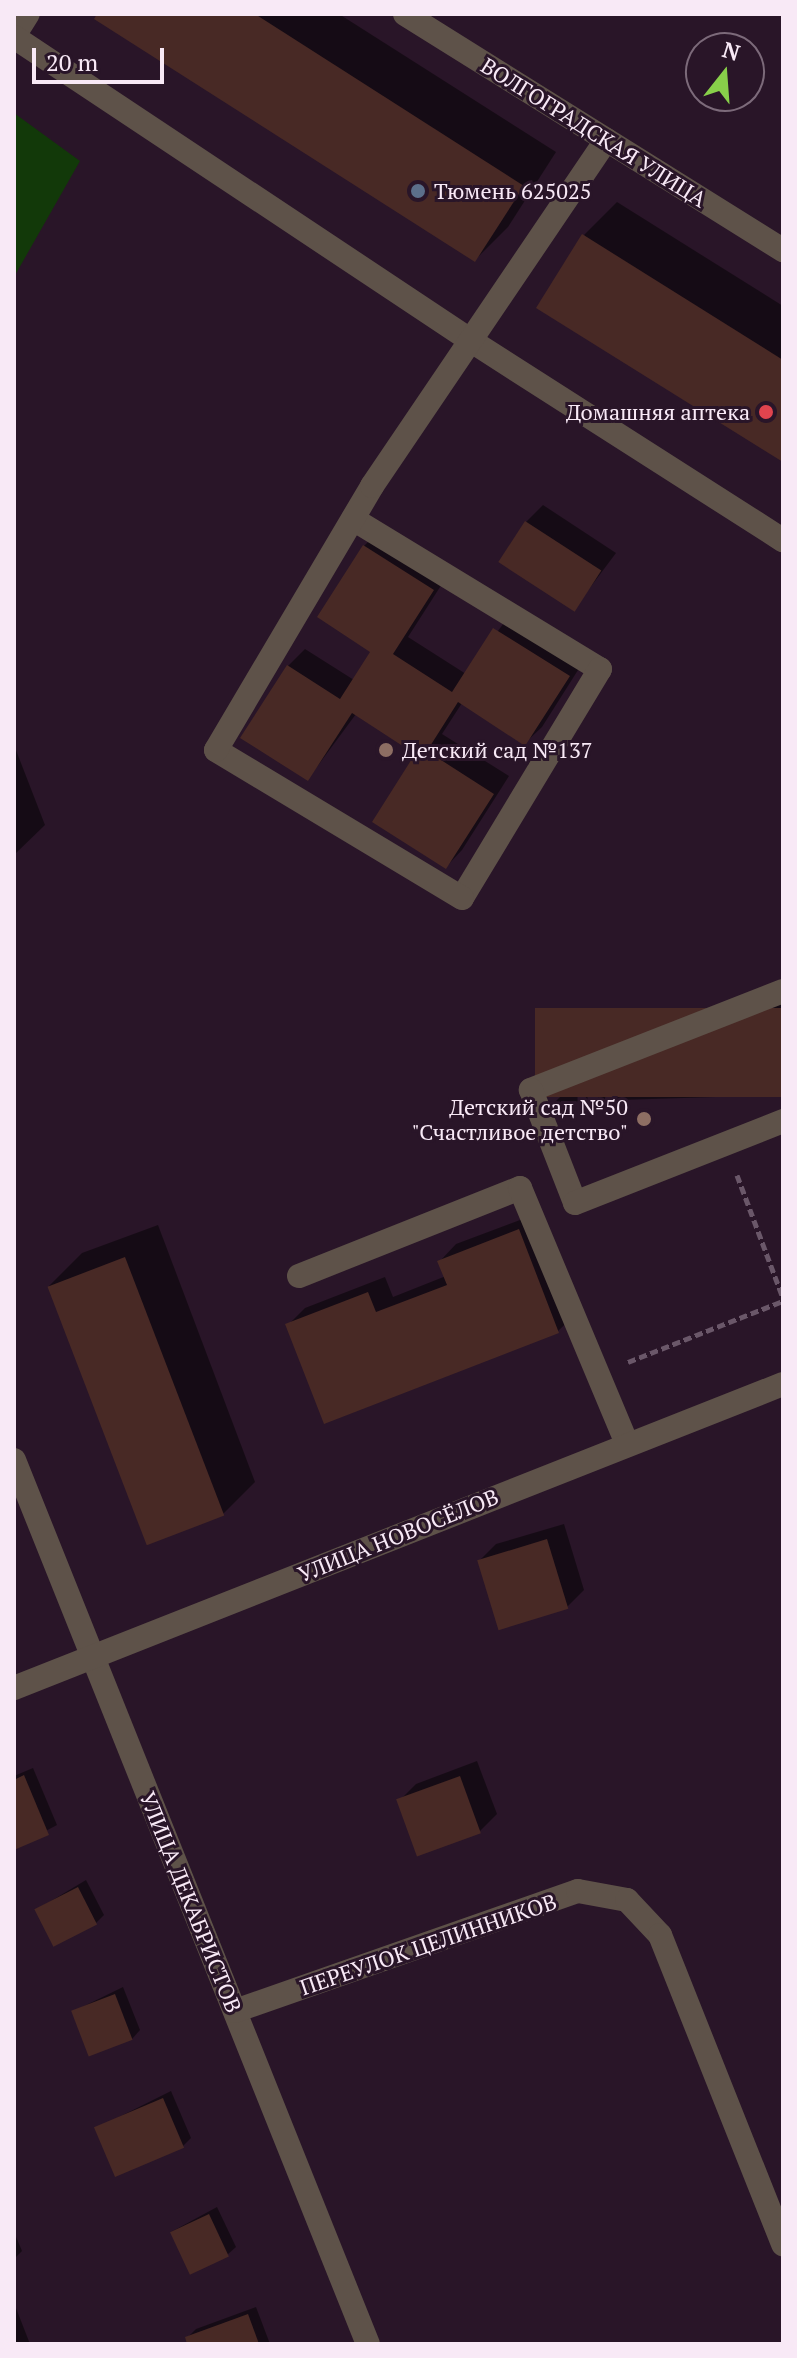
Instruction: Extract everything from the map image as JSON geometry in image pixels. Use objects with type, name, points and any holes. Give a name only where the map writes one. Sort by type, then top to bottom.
[{"type":"street","points":[[28,14],[14,36],[473,342],[783,540]]},
{"type":"street","name":"ВОЛГОГРАДСКАЯ УЛИЦА","points":[[405,14],[783,250]]},
{"type":"street","points":[[353,519],[600,669],[462,898],[216,750],[353,519],[606,140]]},
{"type":"street","points":[[783,991],[531,1090],[575,1203],[783,1121]]},
{"type":"street","points":[[299,1276],[520,1188],[626,1442]]},
{"type":"street","name":"УЛИЦА НОВОСЁЛОВ","points":[[14,1688],[626,1442],[783,1384]]},
{"type":"street","name":"УЛИЦА ДЕКАБРИСТОВ","points":[[14,1460],[368,2344]]},
{"type":"street","name":"ПЕРЕУЛОК ЦЕЛИННИКОВ","points":[[235,2011],[578,1891],[627,1900],[660,1935],[783,2244]]},
{"type":"path","points":[[598,1374],[783,1300],[726,1144]]},
{"type":"green space","points":[[14,113],[80,161],[14,277]]},
{"type":"building","points":[[97,14],[255,14],[524,186],[475,262],[94,19]]},
{"type":"building","points":[[582,234],[783,360],[783,462],[536,308]]},
{"type":"building","points":[[525,521],[601,571],[575,612],[498,562]]},
{"type":"building","points":[[363,545],[434,590],[393,654],[452,692],[493,628],[570,676],[525,746],[458,702],[427,751],[494,794],[446,869],[372,822],[415,754],[352,713],[308,781],[240,738],[287,665],[340,699],[370,652],[317,617]]},
{"type":"building","points":[[535,1008],[783,1008],[783,1097],[535,1097]]},
{"type":"building","points":[[519,1229],[559,1333],[324,1424],[285,1324],[368,1292],[376,1312],[447,1285],[437,1261]]},
{"type":"building","points":[[125,1257],[224,1516],[147,1545],[48,1287]]},
{"type":"building","points":[[547,1539],[568,1609],[499,1630],[477,1560]]},
{"type":"building","points":[[24,1775],[49,1835],[14,1850],[14,1780]]},
{"type":"building","points":[[460,1776],[481,1833],[417,1857],[396,1799]]},
{"type":"building","points":[[78,1887],[97,1924],[53,1947],[34,1909]]},
{"type":"building","points":[[115,1994],[133,2040],[89,2057],[71,2011]]},
{"type":"building","points":[[163,2098],[184,2148],[115,2177],[94,2127]]},
{"type":"building","points":[[209,2214],[229,2257],[190,2275],[170,2232]]},
{"type":"building","points":[[248,2314],[259,2344],[187,2344],[185,2337]]},
{"type":"place","name":"Тюмень 625025","points":[[418,191]]},
{"type":"place","name":"Домашняя аптека","points":[[766,412]]},
{"type":"place","name":"Детский сад №137","points":[[386,750]]},
{"type":"place","name":"Детский сад №50 \"Счастливое детство\"","points":[[644,1119]]}]
